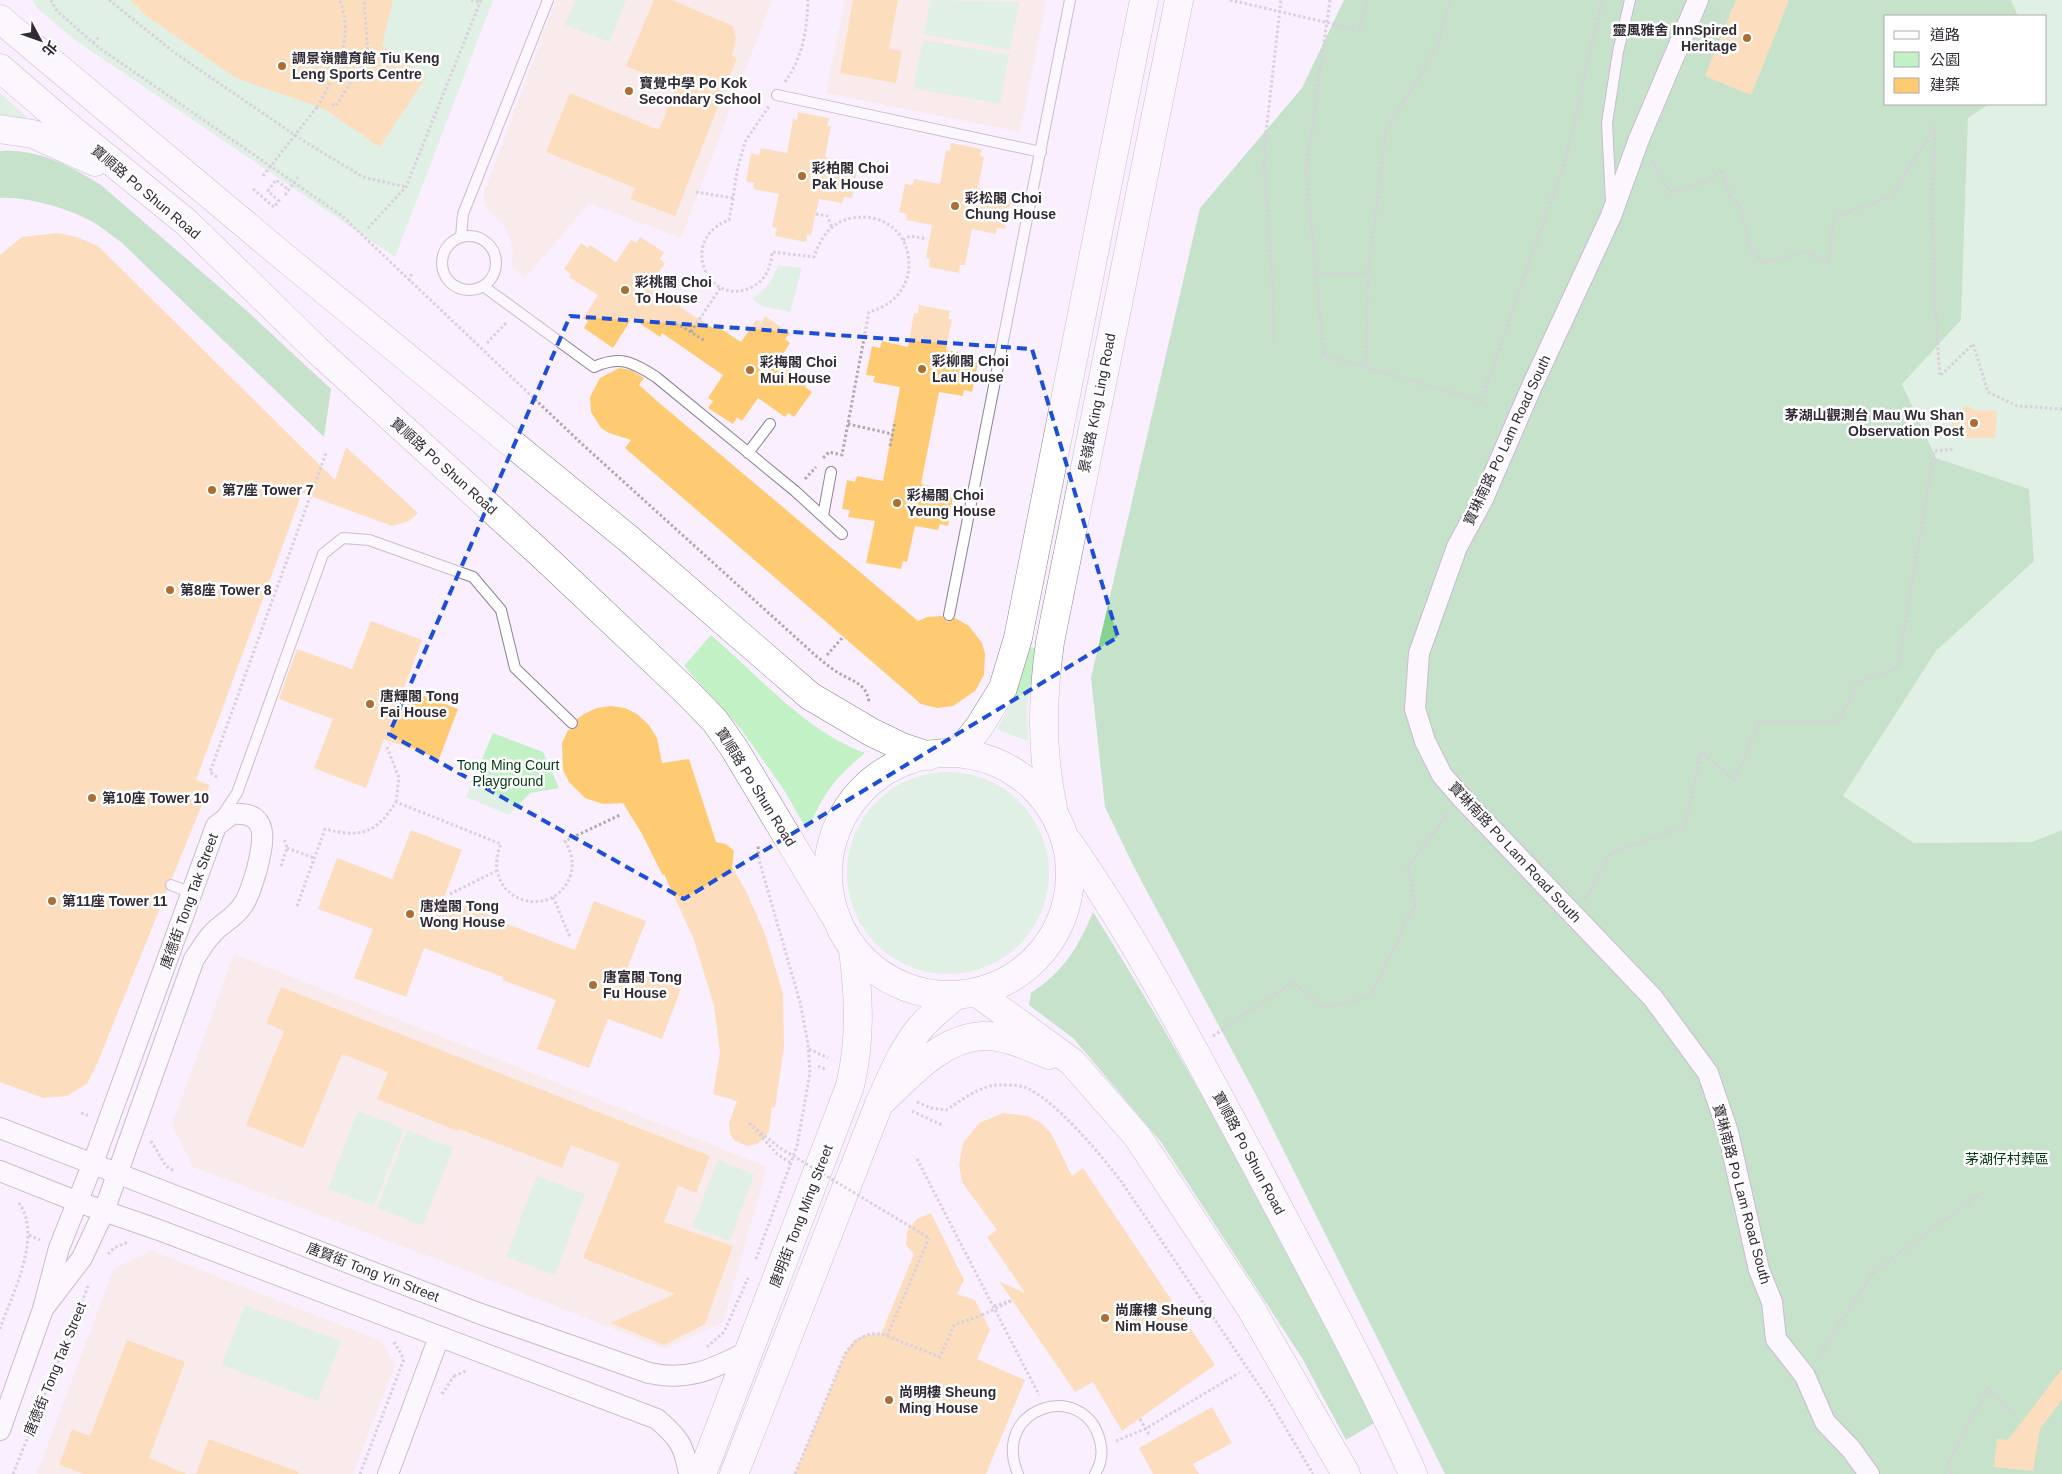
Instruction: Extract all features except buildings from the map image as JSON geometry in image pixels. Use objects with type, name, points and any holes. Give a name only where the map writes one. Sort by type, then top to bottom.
[{"type":"main road","points":[[959,752],[979,727],[1003,688],[1018,638],[1144,0]]},
{"type":"main road","name":"景嶺路 King Ling Road","points":[[1053,808],[1045,769],[1043,718],[1043,691],[1050,642],[1179,0]]},
{"type":"main road","points":[[0,19],[284,257],[630,540],[810,696],[871,732],[902,747],[930,756]]},
{"type":"main road","name":"寶順路 Po Shun Road","points":[[0,68],[64,123],[186,222],[317,350],[549,562],[688,693],[715,721],[734,748],[833,912]]},
{"type":"main road","points":[[0,129],[33,134],[54,142],[100,165],[186,222]]},
{"type":"main road","points":[[734,1474],[879,1104],[900,1058],[914,1036],[929,1019],[966,994],[1010,978],[1027,966],[1055,933],[1064,916],[1072,871],[1068,841],[1053,808],[1032,784],[1013,771],[992,761],[959,752],[930,756],[899,766],[879,776],[848,808],[835,834],[827,869],[828,891],[833,912],[841,932],[853,950],[872,970],[897,985],[924,994],[966,994],[1072,1062],[1137,1136],[1250,1307],[1346,1474]]},
{"type":"main road","name":"寶順路 Po Shun Road","points":[[1068,841],[1098,884],[1191,1044],[1383,1408],[1413,1474]]},
{"type":"main road","name":"唐明街 Tong Ming Street","points":[[702,1474],[850,1086],[859,1037],[859,990],[853,950]]},
{"type":"main road","points":[[879,1104],[939,1051],[967,1039],[983,1036],[995,1038],[1072,1062]]},
{"type":"street","name":"寶琳南路 Po Lam Road South","points":[[1698,0],[1639,139],[1611,216],[1532,386],[1483,498],[1457,547],[1419,653],[1415,709],[1425,741],[1442,775],[1653,998],[1708,1074],[1728,1132],[1759,1270],[1772,1302],[1776,1338],[1805,1376],[1826,1422],[1851,1449],[1869,1474]]},
{"type":"street","name":"唐德街 Tong Tak Street","points":[[0,1430],[43,1309],[59,1248],[93,1163],[216,826],[232,814],[247,815],[254,818],[262,830],[264,839],[252,886],[243,905],[228,922],[213,932],[194,959],[120,1174],[82,1258],[43,1309]]},
{"type":"street","name":"唐賢街 Tong Yin Street","points":[[0,1128],[478,1313],[649,1373],[678,1377],[697,1374],[715,1369],[749,1351]]},
{"type":"street","points":[[0,1170],[78,1202],[159,1230],[657,1419],[673,1433],[685,1451],[689,1474]]},
{"type":"street","points":[[388,1474],[439,1337]]},
{"type":"lane","points":[[461,237],[463,214],[548,0]]},
{"type":"lane","points":[[949,615],[1070,0]]},
{"type":"lane","points":[[1611,216],[1607,122],[1618,52],[1630,0]]},
{"type":"lane","points":[[776,95],[1041,152]]},
{"type":"lane","points":[[461,237],[478,238],[492,248],[495,256],[494,273],[483,286],[475,290],[456,288],[444,275],[442,257],[453,241],[461,237]]},
{"type":"lane","points":[[483,286],[594,367],[610,359],[636,364],[656,377],[795,491],[842,534]]},
{"type":"lane","points":[[748,453],[770,424]]},
{"type":"lane","points":[[823,516],[830,472]]},
{"type":"lane","points":[[216,826],[237,793],[323,554],[342,538],[369,540],[473,578],[501,610],[515,668],[572,723]]},
{"type":"lane","points":[[237,793],[254,818]]},
{"type":"lane","points":[[171,885],[192,893]]},
{"type":"lane","points":[[1018,1474],[1013,1462],[1012,1447],[1015,1434],[1022,1422],[1032,1413],[1045,1407],[1065,1407],[1083,1414],[1092,1423],[1099,1434],[1102,1447],[1101,1460],[1095,1474]]},
{"type":"path","points":[[51,0],[57,11],[93,43],[341,214],[409,281],[582,444],[815,655],[834,671],[860,683],[866,689],[870,703]]},
{"type":"path","points":[[109,0],[175,54],[305,142],[363,177],[406,187]]},
{"type":"path","points":[[263,176],[317,107],[331,80],[340,55],[346,24],[340,0]]},
{"type":"path","points":[[332,104],[336,106],[368,54],[364,0]]},
{"type":"path","points":[[368,228],[406,187],[481,1],[471,0]]},
{"type":"path","points":[[795,491],[829,452],[842,455],[869,312],[893,301],[900,293],[908,278],[909,259],[903,240],[894,229],[872,218],[863,216],[847,219],[832,227],[819,242],[814,257],[772,252],[768,272],[755,285],[738,291],[721,287],[708,276],[702,262],[701,252],[707,235],[720,223],[729,220],[737,171],[745,142],[794,70],[806,33],[808,0]]},
{"type":"path","points":[[1230,0],[1359,30],[1367,0]]},
{"type":"path","points":[[1273,342],[1273,290],[1264,169],[1281,0]]},
{"type":"path","points":[[1330,0],[1306,171],[1324,354],[1481,402],[1566,158],[1602,0]]},
{"type":"path","points":[[1366,368],[1368,274],[1386,131],[1437,47],[1450,0]]},
{"type":"path","points":[[1708,56],[1712,43],[1717,8]]},
{"type":"path","points":[[93,43],[99,37]]},
{"type":"path","points":[[1639,139],[1671,193],[1708,181],[1722,170],[1730,197],[1739,205],[1750,248],[1763,263],[1805,252],[1829,263],[1834,217],[1891,197],[1935,126],[1932,201],[1940,376],[1973,344],[1988,392],[2017,406],[2062,409]]},
{"type":"path","points":[[285,195],[298,177]]},
{"type":"path","points":[[253,189],[274,207],[279,200],[268,191],[276,180],[289,190]]},
{"type":"path","points":[[696,192],[734,198]]},
{"type":"path","points":[[816,214],[826,216],[832,227]]},
{"type":"path","points":[[903,240],[910,236],[927,239]]},
{"type":"path","points":[[409,281],[412,273]]},
{"type":"path","points":[[1317,273],[1368,274]]},
{"type":"path","points":[[691,332],[721,287]]},
{"type":"path","points":[[487,343],[516,311]]},
{"type":"path","points":[[676,323],[705,341]]},
{"type":"path","points":[[890,446],[895,421]]},
{"type":"path","points":[[848,424],[892,434]]},
{"type":"path","points":[[1575,917],[1611,853],[1685,826],[1701,752],[1735,780],[1759,722],[1838,722],[1857,684],[1898,667],[1934,451],[1955,449]]},
{"type":"path","points":[[217,777],[210,772],[326,453]]},
{"type":"path","points":[[827,655],[843,637]]},
{"type":"path","points":[[297,906],[324,828],[343,833],[358,834],[386,819],[396,802],[399,778],[387,747]]},
{"type":"path","points":[[1210,1038],[1293,982],[1325,1008],[1370,997],[1415,904],[1408,867],[1461,797]]},
{"type":"path","points":[[396,802],[501,844],[496,856],[496,871],[504,888],[519,899],[538,902],[553,897],[565,886],[572,870],[571,855],[565,841],[620,815]]},
{"type":"path","name":"唐明街 Tong Ming Street","points":[[753,1266],[790,1163],[802,1123],[809,1066],[800,1002],[758,860],[758,844]]},
{"type":"path","points":[[287,848],[314,858]]},
{"type":"path","points":[[450,894],[496,871]]},
{"type":"path","points":[[553,897],[570,937]]},
{"type":"path","points":[[808,1049],[828,1058]]},
{"type":"path","points":[[818,1066],[827,1070]]},
{"type":"path","points":[[917,1102],[931,1108],[946,1110],[974,1092],[999,1084],[1024,1087],[1048,1101],[1110,1167],[1123,1184],[1269,1400],[1313,1474]]},
{"type":"path","points":[[912,1111],[944,1126]]},
{"type":"path","points":[[797,1167],[778,1154],[749,1123],[780,1148],[928,1238],[887,1336]]},
{"type":"path","points":[[150,1133],[151,1142],[166,1166],[182,1177]]},
{"type":"path","points":[[917,1159],[1045,1407]]},
{"type":"path","points":[[1805,1376],[1874,1272],[1982,1192]]},
{"type":"path","points":[[0,1329],[23,1263],[29,1235],[24,1209],[16,1199]]},
{"type":"path","points":[[103,1259],[114,1248],[136,1238]]},
{"type":"path","name":"唐明街 Tong Ming Street","points":[[704,1351],[724,1332],[750,1276]]},
{"type":"path","name":"唐德街 Tong Tak Street","points":[[13,1474],[90,1282]]},
{"type":"path","points":[[795,1474],[845,1354],[854,1340],[865,1335],[882,1334],[940,1357],[954,1325],[982,1315],[1013,1300],[994,1306]]},
{"type":"path","points":[[360,1474],[404,1359]]},
{"type":"path","points":[[1102,1447],[1145,1428],[1239,1373]]},
{"type":"path","points":[[1951,1474],[1948,1463],[1988,1388],[2015,1415]]},
{"type":"path","points":[[1140,1420],[1150,1436]]},
{"type":"highlighted area","points":[[570,316],[1032,349],[1118,637],[684,899],[389,734]]},
{"type":"shaded area","name":"寶覺中學 Po Kok Secondary School","points":[[556,0],[772,0],[681,238],[589,203],[525,278],[512,266],[513,251],[510,237],[503,225],[487,209],[484,192]]},
{"type":"shaded area","points":[[845,0],[1046,0],[1020,132],[826,93]]},
{"type":"shaded area","points":[[234,954],[767,1167],[723,1322],[665,1349],[429,1256],[445,1213],[428,1256],[193,1167],[172,1125]]},
{"type":"shaded area","points":[[152,1251],[381,1341],[395,1365],[353,1474],[37,1474],[114,1268]]},
{"type":"green space","points":[[32,0],[493,0],[395,257],[75,40],[37,8]]},
{"type":"green space","points":[[575,0],[626,0],[610,42],[565,25]]},
{"type":"green space","points":[[930,0],[1019,2],[1010,50],[924,34]]},
{"type":"green space","name":"茅湖仔村葬區","points":[[1344,0],[2011,0],[2018,15],[1884,15],[1884,105],[1988,105],[1968,118],[1961,320],[1902,384],[1936,458],[2029,489],[2034,561],[1936,651],[1843,796],[1914,843],[2032,842],[2062,830],[2062,1474],[1445,1474],[1257,1097],[1135,869],[1105,807],[1091,678],[1200,208],[1302,88]]},
{"type":"green space","points":[[2011,0],[2062,0],[2062,830],[2032,842],[1914,843],[1843,796],[1936,651],[2034,561],[2029,489],[1936,458],[1902,384],[1961,320],[1968,118],[1988,105],[2047,105],[2047,15],[2018,15]]},
{"type":"green space","points":[[923,40],[1009,55],[1000,104],[913,88]]},
{"type":"green space","points":[[0,93],[26,116],[25,120],[0,117]]},
{"type":"green space","points":[[0,151],[27,152],[40,155],[66,165],[101,185],[247,311],[331,389],[324,437],[121,242],[93,222],[72,212],[35,201],[0,198]]},
{"type":"green space","points":[[778,265],[802,268],[790,312],[761,306],[752,298],[768,284]]},
{"type":"green space","points":[[711,635],[803,717],[822,731],[865,753],[830,788],[812,819],[808,832],[784,790],[741,729],[684,666]]},
{"type":"green space","points":[[1029,647],[1037,649],[1027,705],[1028,741],[997,729],[1014,698]]},
{"type":"green space","name":"Tong Ming Court Playground","points":[[493,733],[543,752],[559,788],[530,793],[509,815],[466,797]]},
{"type":"green space","points":[[948,772],[968,774],[995,784],[1012,795],[1026,809],[1041,835],[1047,853],[1049,873],[1047,893],[1037,920],[1026,937],[1012,951],[986,966],[968,972],[948,974],[928,972],[901,962],[884,951],[870,937],[855,911],[849,893],[847,873],[849,853],[859,826],[870,809],[884,795],[910,780],[928,774]]},
{"type":"green space","points":[[1093,912],[1205,1100],[1376,1422],[1346,1440],[1302,1358],[1161,1142],[1074,1039],[1029,1005],[1031,993],[1043,985],[1069,958],[1082,937]]},
{"type":"green space","points":[[358,1111],[404,1129],[374,1206],[328,1189]]},
{"type":"green space","points":[[407,1130],[453,1148],[423,1225],[377,1208]]},
{"type":"green space","points":[[718,1160],[754,1174],[730,1241],[692,1227]]},
{"type":"green space","points":[[537,1176],[585,1194],[555,1275],[506,1257]]},
{"type":"green space","points":[[245,1305],[341,1341],[318,1401],[222,1365]]},
{"type":"place","name":"靈風雅舍 InnSpired Heritage","points":[[1747,38]]},
{"type":"place","name":"調景嶺體育館 Tiu Keng Leng Sports Centre","points":[[282,66]]},
{"type":"place","name":"寶覺中學 Po Kok Secondary School","points":[[629,91]]},
{"type":"place","name":"彩柏閣 Choi Pak House","points":[[802,176]]},
{"type":"place","name":"彩松閣 Choi Chung House","points":[[955,206]]},
{"type":"place","name":"彩桃閣 Choi To House","points":[[625,290]]},
{"type":"place","name":"彩柳閣 Choi Lau House","points":[[922,369]]},
{"type":"place","name":"彩梅閣 Choi Mui House","points":[[750,370]]},
{"type":"place","name":"茅湖山觀測台 Mau Wu Shan Observation Post","points":[[1974,423]]},
{"type":"place","name":"第7座 Tower 7","points":[[212,490]]},
{"type":"place","name":"彩楊閣 Choi Yeung House","points":[[897,503]]},
{"type":"place","name":"第8座 Tower 8","points":[[170,590]]},
{"type":"place","name":"唐輝閣 Tong Fai House","points":[[370,704]]},
{"type":"place","name":"第10座 Tower 10","points":[[92,798]]},
{"type":"place","name":"第11座 Tower 11","points":[[52,901]]},
{"type":"place","name":"唐煌閣 Tong Wong House","points":[[410,914]]},
{"type":"place","name":"唐富閣 Tong Fu House","points":[[593,985]]},
{"type":"place","name":"尚廉樓 Sheung Nim House","points":[[1105,1318]]},
{"type":"place","name":"尚明樓 Sheung Ming House","points":[[889,1400]]}]
